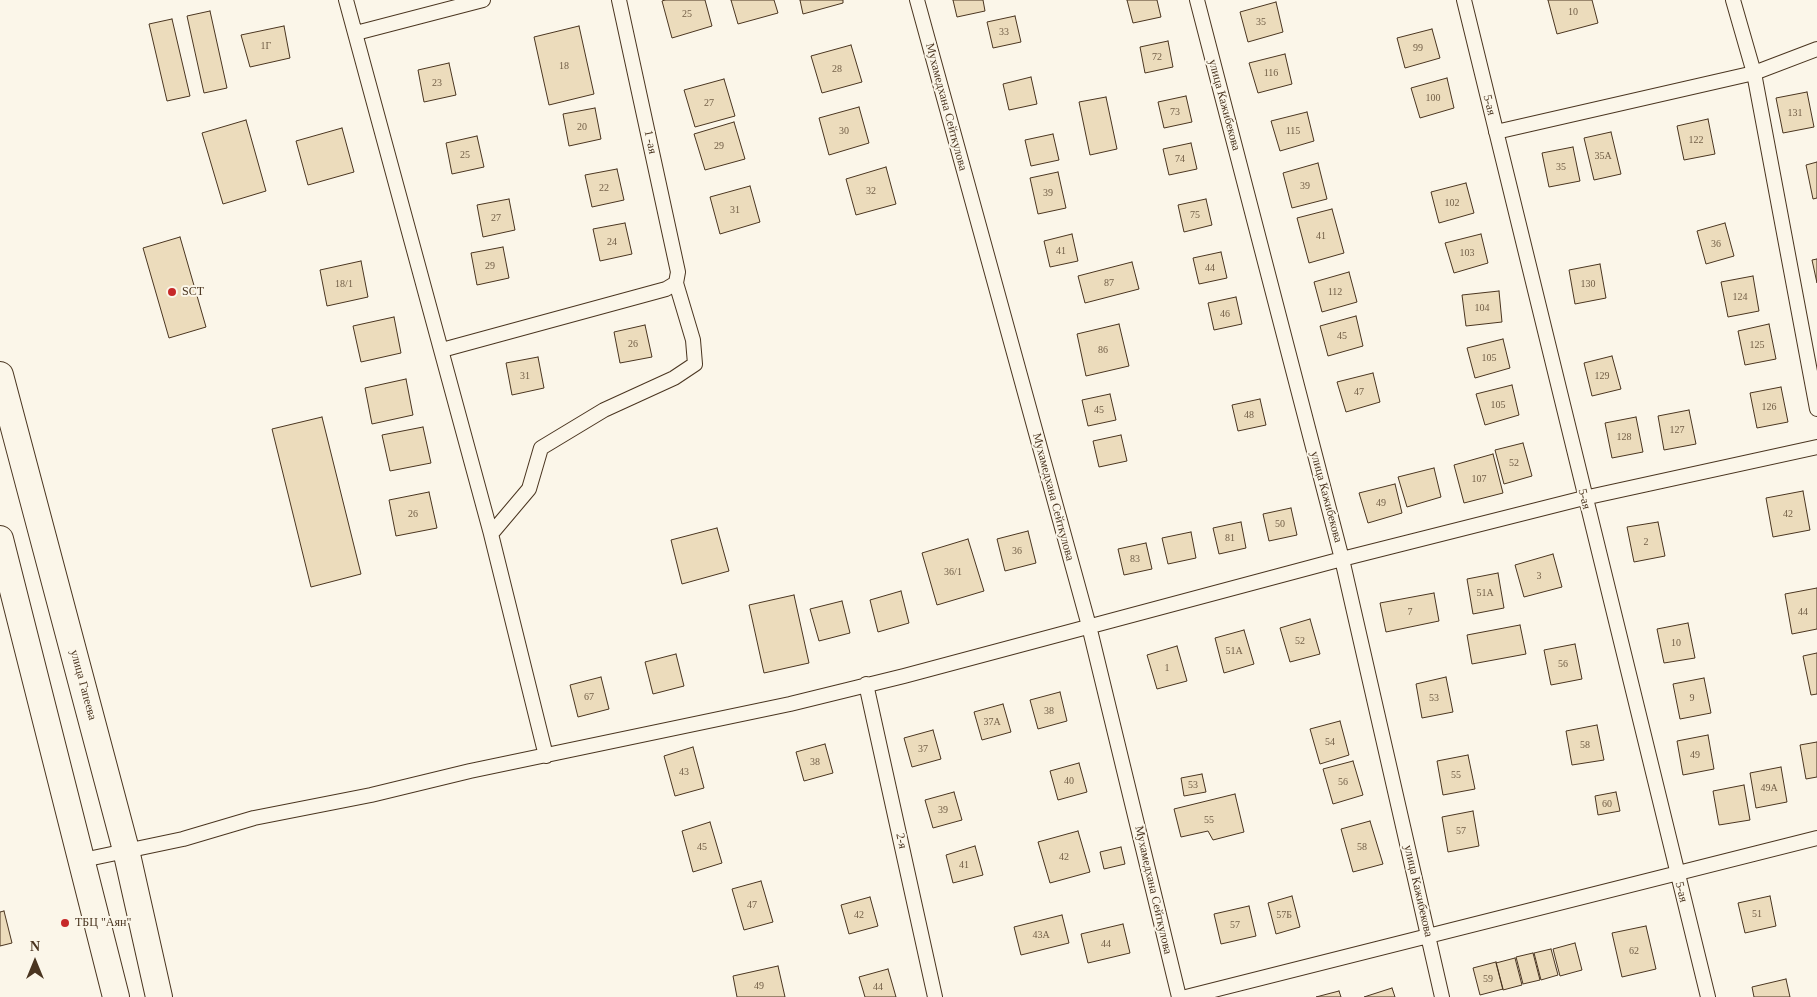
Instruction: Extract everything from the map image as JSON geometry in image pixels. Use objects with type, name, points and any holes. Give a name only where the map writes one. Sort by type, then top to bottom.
[{"type":"highway","name":"улица Гапеева","points":[[0,375],[126,850],[159,997]]},
{"type":"highway","points":[[0,539],[83,860],[116,997]]},
{"type":"street","points":[[346,0],[491,534],[546,756]]},
{"type":"street","points":[[356,33],[483,0]]},
{"type":"street","name":"1 -ая","points":[[491,534],[530,489],[541,448],[604,410],[674,378],[695,364],[693,340],[676,283],[678,272],[619,0]]},
{"type":"street","name":"Мухамедхана Сейткулова","points":[[917,0],[1089,626],[1179,997]]},
{"type":"street","name":"улица Кажибекова","points":[[1197,0],[1342,559],[1442,997]]},
{"type":"street","name":"5-ая","points":[[1464,0],[1584,498],[1708,997]]},
{"type":"street","points":[[1733,0],[1754,73],[1817,409]]},
{"type":"street","points":[[1496,132],[1754,73],[1817,49]]},
{"type":"street","points":[[442,350],[666,289],[676,283]]},
{"type":"street","points":[[83,860],[183,839],[254,818],[371,795],[790,704],[904,676],[1342,559],[1584,498],[1817,447]]},
{"type":"street","name":"2-я","points":[[866,684],[935,997]]},
{"type":"street","points":[[1186,997],[1817,838]]},
{"type":"building","points":[[705,0],[712,26],[672,38],[662,1]]},
{"type":"building","points":[[731,0],[774,0],[778,13],[738,24]]},
{"type":"building","points":[[800,0],[843,0],[843,3],[803,14]]},
{"type":"building","points":[[953,0],[983,0],[985,11],[957,17]]},
{"type":"building","points":[[1127,0],[1157,0],[1161,17],[1133,23]]},
{"type":"building","points":[[1548,0],[1592,0],[1598,23],[1557,34]]},
{"type":"building","points":[[1276,2],[1283,32],[1248,42],[1240,12]]},
{"type":"building","points":[[210,11],[227,88],[204,93],[187,16]]},
{"type":"building","points":[[1015,16],[1021,42],[993,48],[987,22]]},
{"type":"building","points":[[172,19],[190,96],[167,101],[149,24]]},
{"type":"building","points":[[284,26],[290,58],[250,67],[241,35]]},
{"type":"building","points":[[579,26],[594,94],[549,105],[534,37]]},
{"type":"building","points":[[1432,29],[1440,58],[1405,68],[1397,38]]},
{"type":"building","points":[[1168,41],[1173,67],[1145,73],[1140,47]]},
{"type":"building","points":[[851,45],[862,82],[822,93],[811,56]]},
{"type":"building","points":[[1285,54],[1292,84],[1258,93],[1249,63]]},
{"type":"building","points":[[449,63],[456,95],[424,102],[418,70]]},
{"type":"building","points":[[1031,77],[1037,104],[1009,110],[1003,84]]},
{"type":"building","points":[[1447,78],[1454,108],[1420,118],[1411,88]]},
{"type":"building","points":[[724,79],[735,116],[695,127],[684,90]]},
{"type":"building","points":[[1807,92],[1814,127],[1783,133],[1776,98]]},
{"type":"building","points":[[1186,96],[1192,122],[1164,128],[1158,102]]},
{"type":"building","points":[[1106,97],[1117,149],[1090,155],[1079,102]]},
{"type":"building","points":[[859,107],[869,143],[829,155],[819,118]]},
{"type":"building","points":[[595,108],[601,139],[569,146],[563,114]]},
{"type":"building","points":[[1307,112],[1314,141],[1280,151],[1271,121]]},
{"type":"building","points":[[1708,119],[1715,154],[1684,160],[1677,126]]},
{"type":"building","points":[[246,120],[266,191],[223,204],[202,133]]},
{"type":"building","points":[[734,122],[745,159],[705,170],[694,134]]},
{"type":"building","points":[[342,128],[354,172],[308,185],[296,141]]},
{"type":"building","points":[[1611,132],[1621,174],[1594,180],[1584,138]]},
{"type":"building","points":[[1053,134],[1059,160],[1031,166],[1025,140]]},
{"type":"building","points":[[477,136],[484,167],[452,174],[446,143]]},
{"type":"building","points":[[1191,143],[1197,169],[1169,175],[1163,149]]},
{"type":"building","points":[[1573,147],[1580,181],[1549,187],[1542,153]]},
{"type":"building","points":[[1817,162],[1817,198],[1813,199],[1806,165]]},
{"type":"building","points":[[1318,163],[1327,199],[1292,208],[1283,173]]},
{"type":"building","points":[[886,167],[896,204],[856,215],[846,179]]},
{"type":"building","points":[[617,169],[624,200],[592,207],[585,175]]},
{"type":"building","points":[[1058,172],[1066,208],[1038,214],[1030,178]]},
{"type":"building","points":[[1466,183],[1474,213],[1439,223],[1431,192]]},
{"type":"building","points":[[750,186],[760,222],[720,234],[710,197]]},
{"type":"building","points":[[509,199],[515,230],[483,237],[477,205]]},
{"type":"building","points":[[1206,199],[1212,225],[1184,232],[1178,205]]},
{"type":"building","points":[[1332,209],[1344,253],[1309,263],[1297,218]]},
{"type":"building","points":[[625,223],[632,254],[600,261],[593,229]]},
{"type":"building","points":[[1725,223],[1734,256],[1706,264],[1697,231]]},
{"type":"building","points":[[1072,234],[1078,261],[1050,267],[1044,241]]},
{"type":"building","points":[[1481,234],[1488,263],[1454,273],[1445,243]]},
{"type":"building","points":[[180,237],[206,327],[169,338],[143,248]]},
{"type":"building","points":[[503,247],[509,278],[477,285],[471,253]]},
{"type":"building","points":[[1221,252],[1227,278],[1199,284],[1193,258]]},
{"type":"building","points":[[1817,259],[1817,283],[1812,260]]},
{"type":"building","points":[[361,261],[368,297],[327,306],[320,270]]},
{"type":"building","points":[[1132,262],[1139,289],[1085,303],[1078,276]]},
{"type":"building","points":[[1600,264],[1606,298],[1575,304],[1569,270]]},
{"type":"building","points":[[1349,272],[1357,302],[1322,312],[1314,282]]},
{"type":"building","points":[[1753,276],[1759,311],[1728,317],[1721,282]]},
{"type":"building","points":[[1499,291],[1502,322],[1466,326],[1462,295]]},
{"type":"building","points":[[1236,297],[1242,324],[1214,330],[1208,303]]},
{"type":"building","points":[[1356,316],[1363,346],[1328,356],[1320,326]]},
{"type":"building","points":[[394,317],[401,353],[361,362],[353,326]]},
{"type":"building","points":[[1119,324],[1129,366],[1086,376],[1077,334]]},
{"type":"building","points":[[1769,324],[1776,359],[1745,365],[1738,331]]},
{"type":"building","points":[[645,325],[652,357],[620,363],[614,332]]},
{"type":"building","points":[[1503,339],[1510,368],[1475,378],[1467,348]]},
{"type":"building","points":[[1612,356],[1621,389],[1592,396],[1584,363]]},
{"type":"building","points":[[538,357],[544,388],[512,395],[506,363]]},
{"type":"building","points":[[1373,373],[1380,402],[1346,412],[1337,382]]},
{"type":"building","points":[[406,379],[413,415],[372,424],[365,388]]},
{"type":"building","points":[[1512,385],[1519,415],[1485,425],[1476,394]]},
{"type":"building","points":[[1781,387],[1788,422],[1757,428],[1750,393]]},
{"type":"building","points":[[1110,394],[1116,420],[1088,426],[1082,400]]},
{"type":"building","points":[[1260,399],[1266,425],[1238,431],[1232,405]]},
{"type":"building","points":[[1689,410],[1696,444],[1664,450],[1658,416]]},
{"type":"building","points":[[322,417],[361,574],[311,587],[272,429]]},
{"type":"building","points":[[1636,417],[1643,452],[1612,458],[1605,423]]},
{"type":"building","points":[[423,427],[431,463],[390,471],[382,435]]},
{"type":"building","points":[[1121,435],[1127,461],[1099,467],[1093,441]]},
{"type":"building","points":[[1523,443],[1532,476],[1504,484],[1495,450]]},
{"type":"building","points":[[1493,454],[1503,493],[1464,503],[1454,465]]},
{"type":"building","points":[[1434,468],[1441,497],[1407,507],[1398,477]]},
{"type":"building","points":[[1395,484],[1402,513],[1368,523],[1359,493]]},
{"type":"building","points":[[1803,491],[1810,530],[1773,537],[1766,498]]},
{"type":"building","points":[[429,492],[437,528],[396,536],[389,500]]},
{"type":"building","points":[[1291,508],[1297,535],[1269,541],[1263,514]]},
{"type":"building","points":[[1241,522],[1246,548],[1219,554],[1213,528]]},
{"type":"building","points":[[1658,522],[1665,556],[1634,562],[1627,527]]},
{"type":"building","points":[[717,528],[729,571],[682,584],[671,540]]},
{"type":"building","points":[[1028,531],[1036,563],[1005,571],[997,539]]},
{"type":"building","points":[[1191,532],[1196,558],[1168,564],[1162,538]]},
{"type":"building","points":[[968,539],[984,591],[937,605],[922,553]]},
{"type":"building","points":[[1146,543],[1152,569],[1124,575],[1118,549]]},
{"type":"building","points":[[1553,554],[1562,587],[1524,597],[1515,565]]},
{"type":"building","points":[[1498,573],[1504,608],[1473,614],[1467,579]]},
{"type":"building","points":[[1817,588],[1817,629],[1792,634],[1785,594]]},
{"type":"building","points":[[901,591],[909,623],[878,632],[870,600]]},
{"type":"building","points":[[1434,593],[1439,621],[1386,632],[1380,603]]},
{"type":"building","points":[[794,595],[809,663],[764,673],[749,605]]},
{"type":"building","points":[[842,601],[850,633],[819,641],[810,609]]},
{"type":"building","points":[[1310,619],[1320,654],[1290,662],[1280,628]]},
{"type":"building","points":[[1688,623],[1695,658],[1664,663],[1657,629]]},
{"type":"building","points":[[1520,625],[1526,654],[1472,664],[1467,635]]},
{"type":"building","points":[[1244,630],[1254,664],[1224,673],[1215,638]]},
{"type":"building","points":[[1575,644],[1582,679],[1551,685],[1544,650]]},
{"type":"building","points":[[1177,646],[1187,681],[1157,689],[1147,655]]},
{"type":"building","points":[[1817,653],[1817,694],[1811,695],[1803,656]]},
{"type":"building","points":[[676,654],[684,686],[653,694],[645,662]]},
{"type":"building","points":[[601,677],[609,709],[578,717],[570,685]]},
{"type":"building","points":[[1446,677],[1453,712],[1422,718],[1416,684]]},
{"type":"building","points":[[1704,678],[1711,713],[1680,719],[1673,684]]},
{"type":"building","points":[[1060,692],[1067,721],[1038,729],[1030,700]]},
{"type":"building","points":[[1003,704],[1011,732],[982,740],[974,712]]},
{"type":"building","points":[[1340,721],[1349,755],[1320,764],[1310,729]]},
{"type":"building","points":[[1597,725],[1604,760],[1572,765],[1566,731]]},
{"type":"building","points":[[933,730],[941,759],[912,767],[904,738]]},
{"type":"building","points":[[1708,735],[1714,769],[1683,775],[1677,741]]},
{"type":"building","points":[[1817,742],[1817,777],[1806,779],[1800,745]]},
{"type":"building","points":[[825,744],[833,773],[804,781],[796,752]]},
{"type":"building","points":[[693,747],[704,788],[675,796],[664,756]]},
{"type":"building","points":[[1468,755],[1475,789],[1443,795],[1437,761]]},
{"type":"building","points":[[1353,761],[1363,795],[1333,804],[1323,769]]},
{"type":"building","points":[[1079,763],[1087,792],[1058,800],[1050,771]]},
{"type":"building","points":[[1781,767],[1787,802],[1756,808],[1750,773]]},
{"type":"building","points":[[1202,774],[1206,792],[1184,796],[1181,778]]},
{"type":"building","points":[[1744,785],[1750,820],[1719,825],[1713,791]]},
{"type":"building","points":[[954,792],[962,820],[933,828],[925,800]]},
{"type":"building","points":[[1616,792],[1620,811],[1598,815],[1595,796]]},
{"type":"building","points":[[1235,794],[1244,832],[1213,840],[1208,831],[1181,837],[1174,809]]},
{"type":"building","points":[[1473,811],[1479,846],[1448,852],[1442,817]]},
{"type":"building","points":[[1370,821],[1383,864],[1353,872],[1341,829]]},
{"type":"building","points":[[710,822],[722,863],[693,872],[682,831]]},
{"type":"building","points":[[1078,831],[1090,872],[1050,883],[1038,842]]},
{"type":"building","points":[[975,846],[983,875],[953,883],[946,855]]},
{"type":"building","points":[[1121,847],[1125,864],[1104,869],[1100,852]]},
{"type":"building","points":[[761,881],[773,922],[744,930],[732,889]]},
{"type":"building","points":[[1292,896],[1300,927],[1276,934],[1268,903]]},
{"type":"building","points":[[1770,896],[1776,926],[1745,933],[1738,903]]},
{"type":"building","points":[[870,897],[878,926],[849,934],[841,905]]},
{"type":"building","points":[[1249,906],[1256,936],[1221,944],[1214,914]]},
{"type":"building","points":[[4,911],[12,943],[0,946],[0,912]]},
{"type":"building","points":[[1062,915],[1069,943],[1021,955],[1014,927]]},
{"type":"building","points":[[1123,924],[1130,953],[1088,963],[1081,934]]},
{"type":"building","points":[[1646,926],[1656,969],[1622,977],[1612,933]]},
{"type":"building","points":[[1575,943],[1582,970],[1560,976],[1553,949]]},
{"type":"building","points":[[1551,949],[1558,975],[1541,980],[1534,953]]},
{"type":"building","points":[[1533,953],[1540,980],[1523,984],[1516,957]]},
{"type":"building","points":[[1515,958],[1522,985],[1503,990],[1496,963]]},
{"type":"building","points":[[1496,962],[1503,989],[1480,995],[1473,968]]},
{"type":"building","points":[[778,966],[785,997],[737,997],[733,976]]},
{"type":"building","points":[[888,969],[896,997],[865,997],[859,977]]},
{"type":"building","points":[[1786,979],[1790,997],[1754,997],[1752,987]]},
{"type":"building","points":[[1392,988],[1395,997],[1364,997]]},
{"type":"building","points":[[1339,991],[1341,997],[1316,997]]},
{"type":"place","name":"SCT","points":[[172,292]]},
{"type":"place","name":"ТБЦ \"Аян\"","points":[[65,923]]}]
